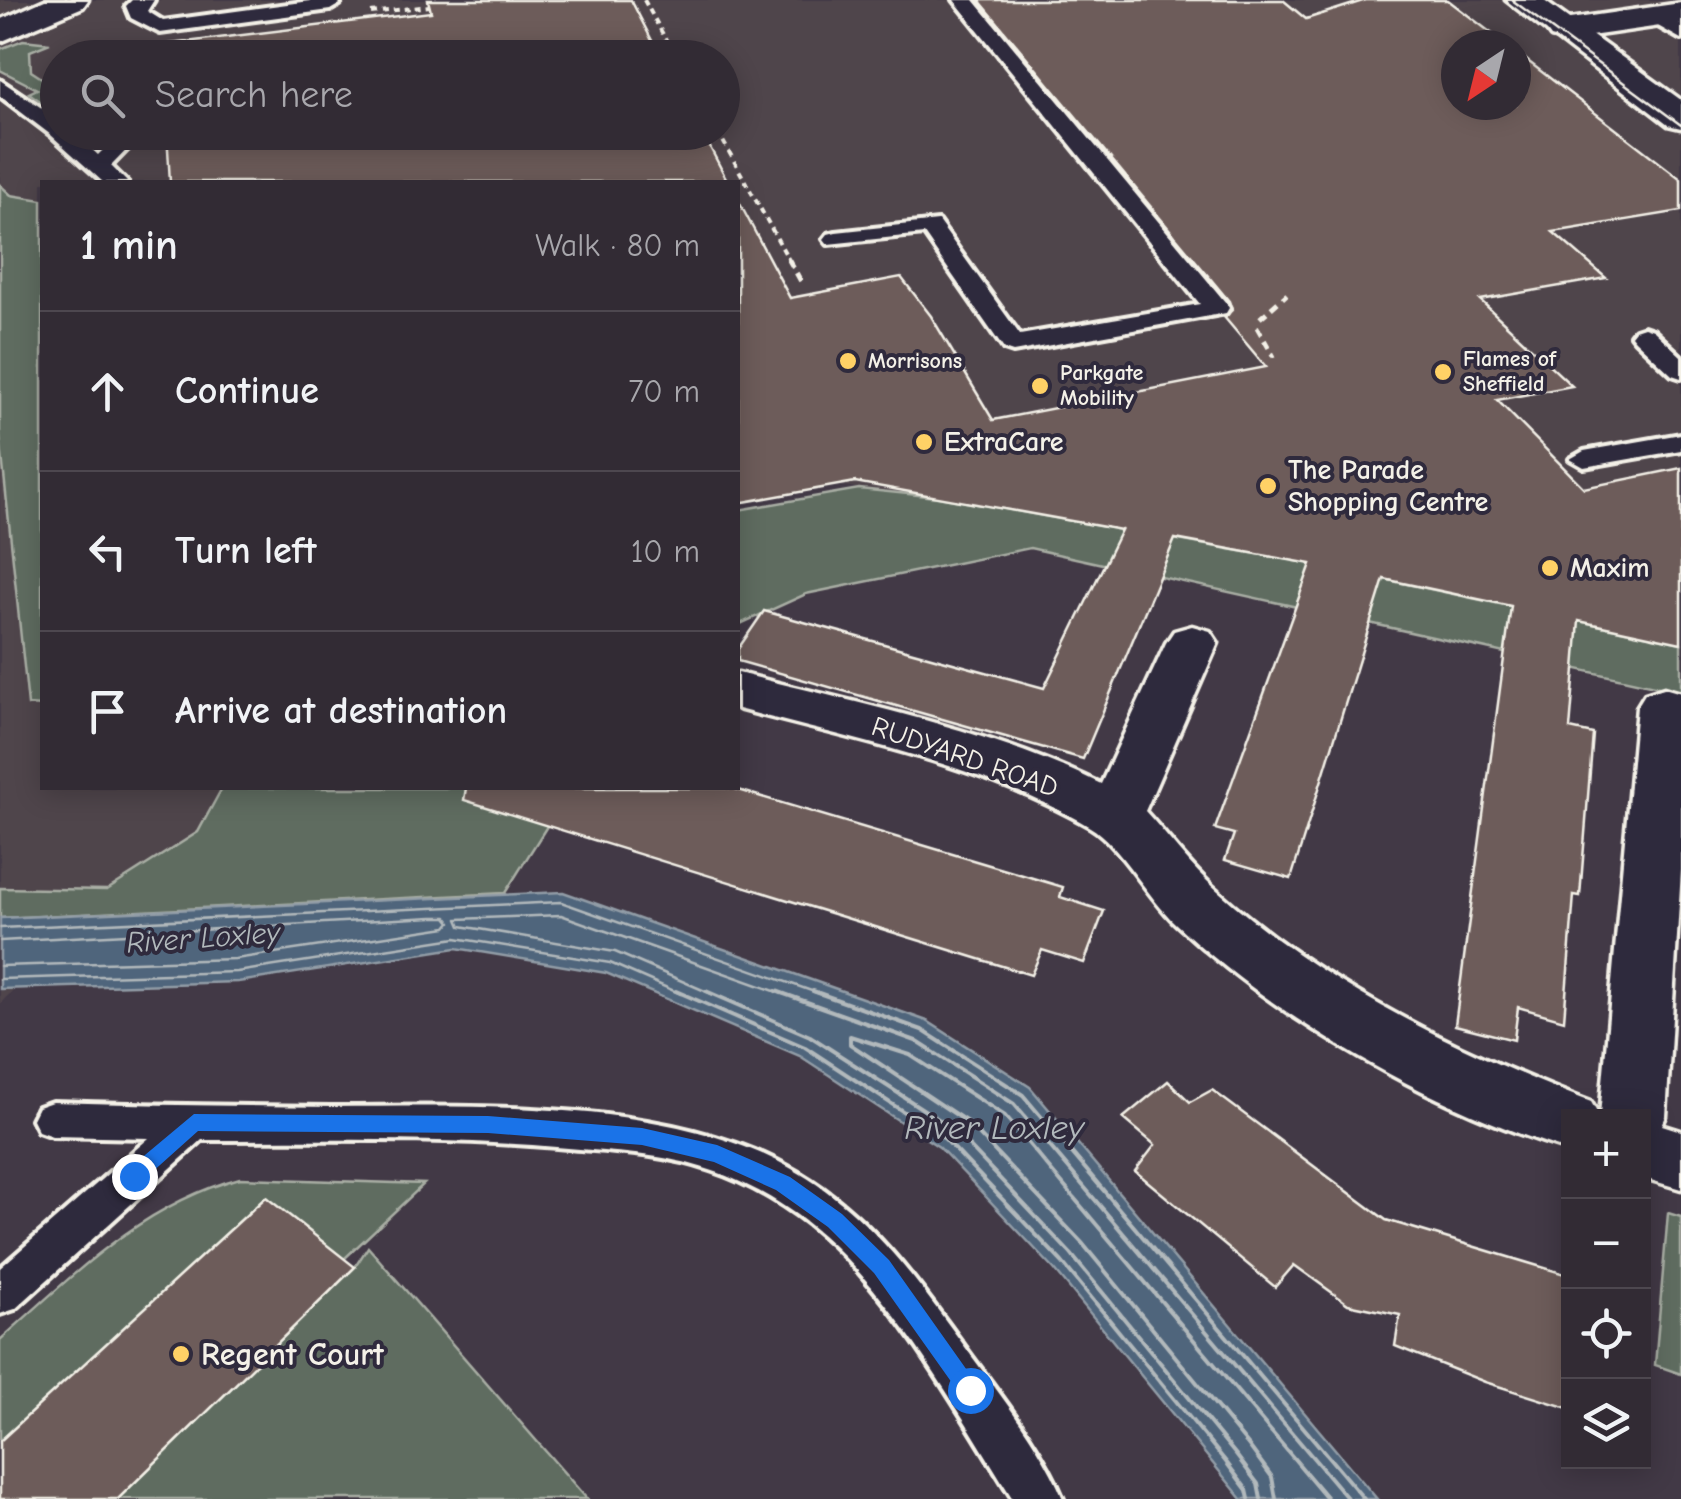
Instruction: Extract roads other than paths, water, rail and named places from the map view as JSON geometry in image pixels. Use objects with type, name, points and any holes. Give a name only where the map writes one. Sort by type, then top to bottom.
[{"type":"street","points":[[0,32],[72,0]]},
{"type":"street","points":[[1522,0],[1672,103]]},
{"type":"street","points":[[1563,30],[1673,21]]},
{"type":"street","points":[[1115,815],[1192,643]]},
{"type":"street","name":"RUDYARD ROAD","points":[[740,691],[877,727],[1041,778],[1115,815],[1196,906],[1317,1000],[1469,1084],[1561,1119]]},
{"type":"street","points":[[1634,1109],[1664,707]]},
{"type":"street","points":[[1651,1151],[1681,1160]]},
{"type":"lane","points":[[144,0],[136,6],[138,14],[160,27],[335,2]]},
{"type":"lane","points":[[836,238],[930,226],[1013,344],[1217,308],[964,0]]},
{"type":"lane","points":[[0,86],[40,117]]},
{"type":"lane","points":[[80,150],[114,180]]},
{"type":"lane","points":[[98,167],[115,150]]},
{"type":"lane","points":[[1644,335],[1681,370]]},
{"type":"lane","points":[[1584,459],[1681,442]]},
{"type":"lane","points":[[52,1119],[488,1124],[642,1136],[717,1154],[767,1176],[835,1220],[881,1266],[970,1390],[1040,1499]]},
{"type":"lane","points":[[0,1295],[194,1122]]},
{"type":"water","name":"River Loxley","points":[[563,892],[927,1021],[1030,1087],[1377,1499],[1242,1499],[1054,1269],[939,1147],[800,1056],[606,973],[456,948],[238,982],[0,989],[0,918]]},
{"type":"tram line","points":[[1512,0],[1681,125]]},
{"type":"place","name":"Morrisons","points":[[848,361]]},
{"type":"place","name":"Flames of Sheffield","points":[[1443,372]]},
{"type":"place","name":"Parkgate Mobility","points":[[1040,386]]},
{"type":"place","name":"ExtraCare","points":[[924,442]]},
{"type":"place","name":"The Parade Shopping Centre","points":[[1268,486]]},
{"type":"place","name":"Maxim","points":[[1550,568]]},
{"type":"place","name":"Regent Court","points":[[181,1354]]}]
